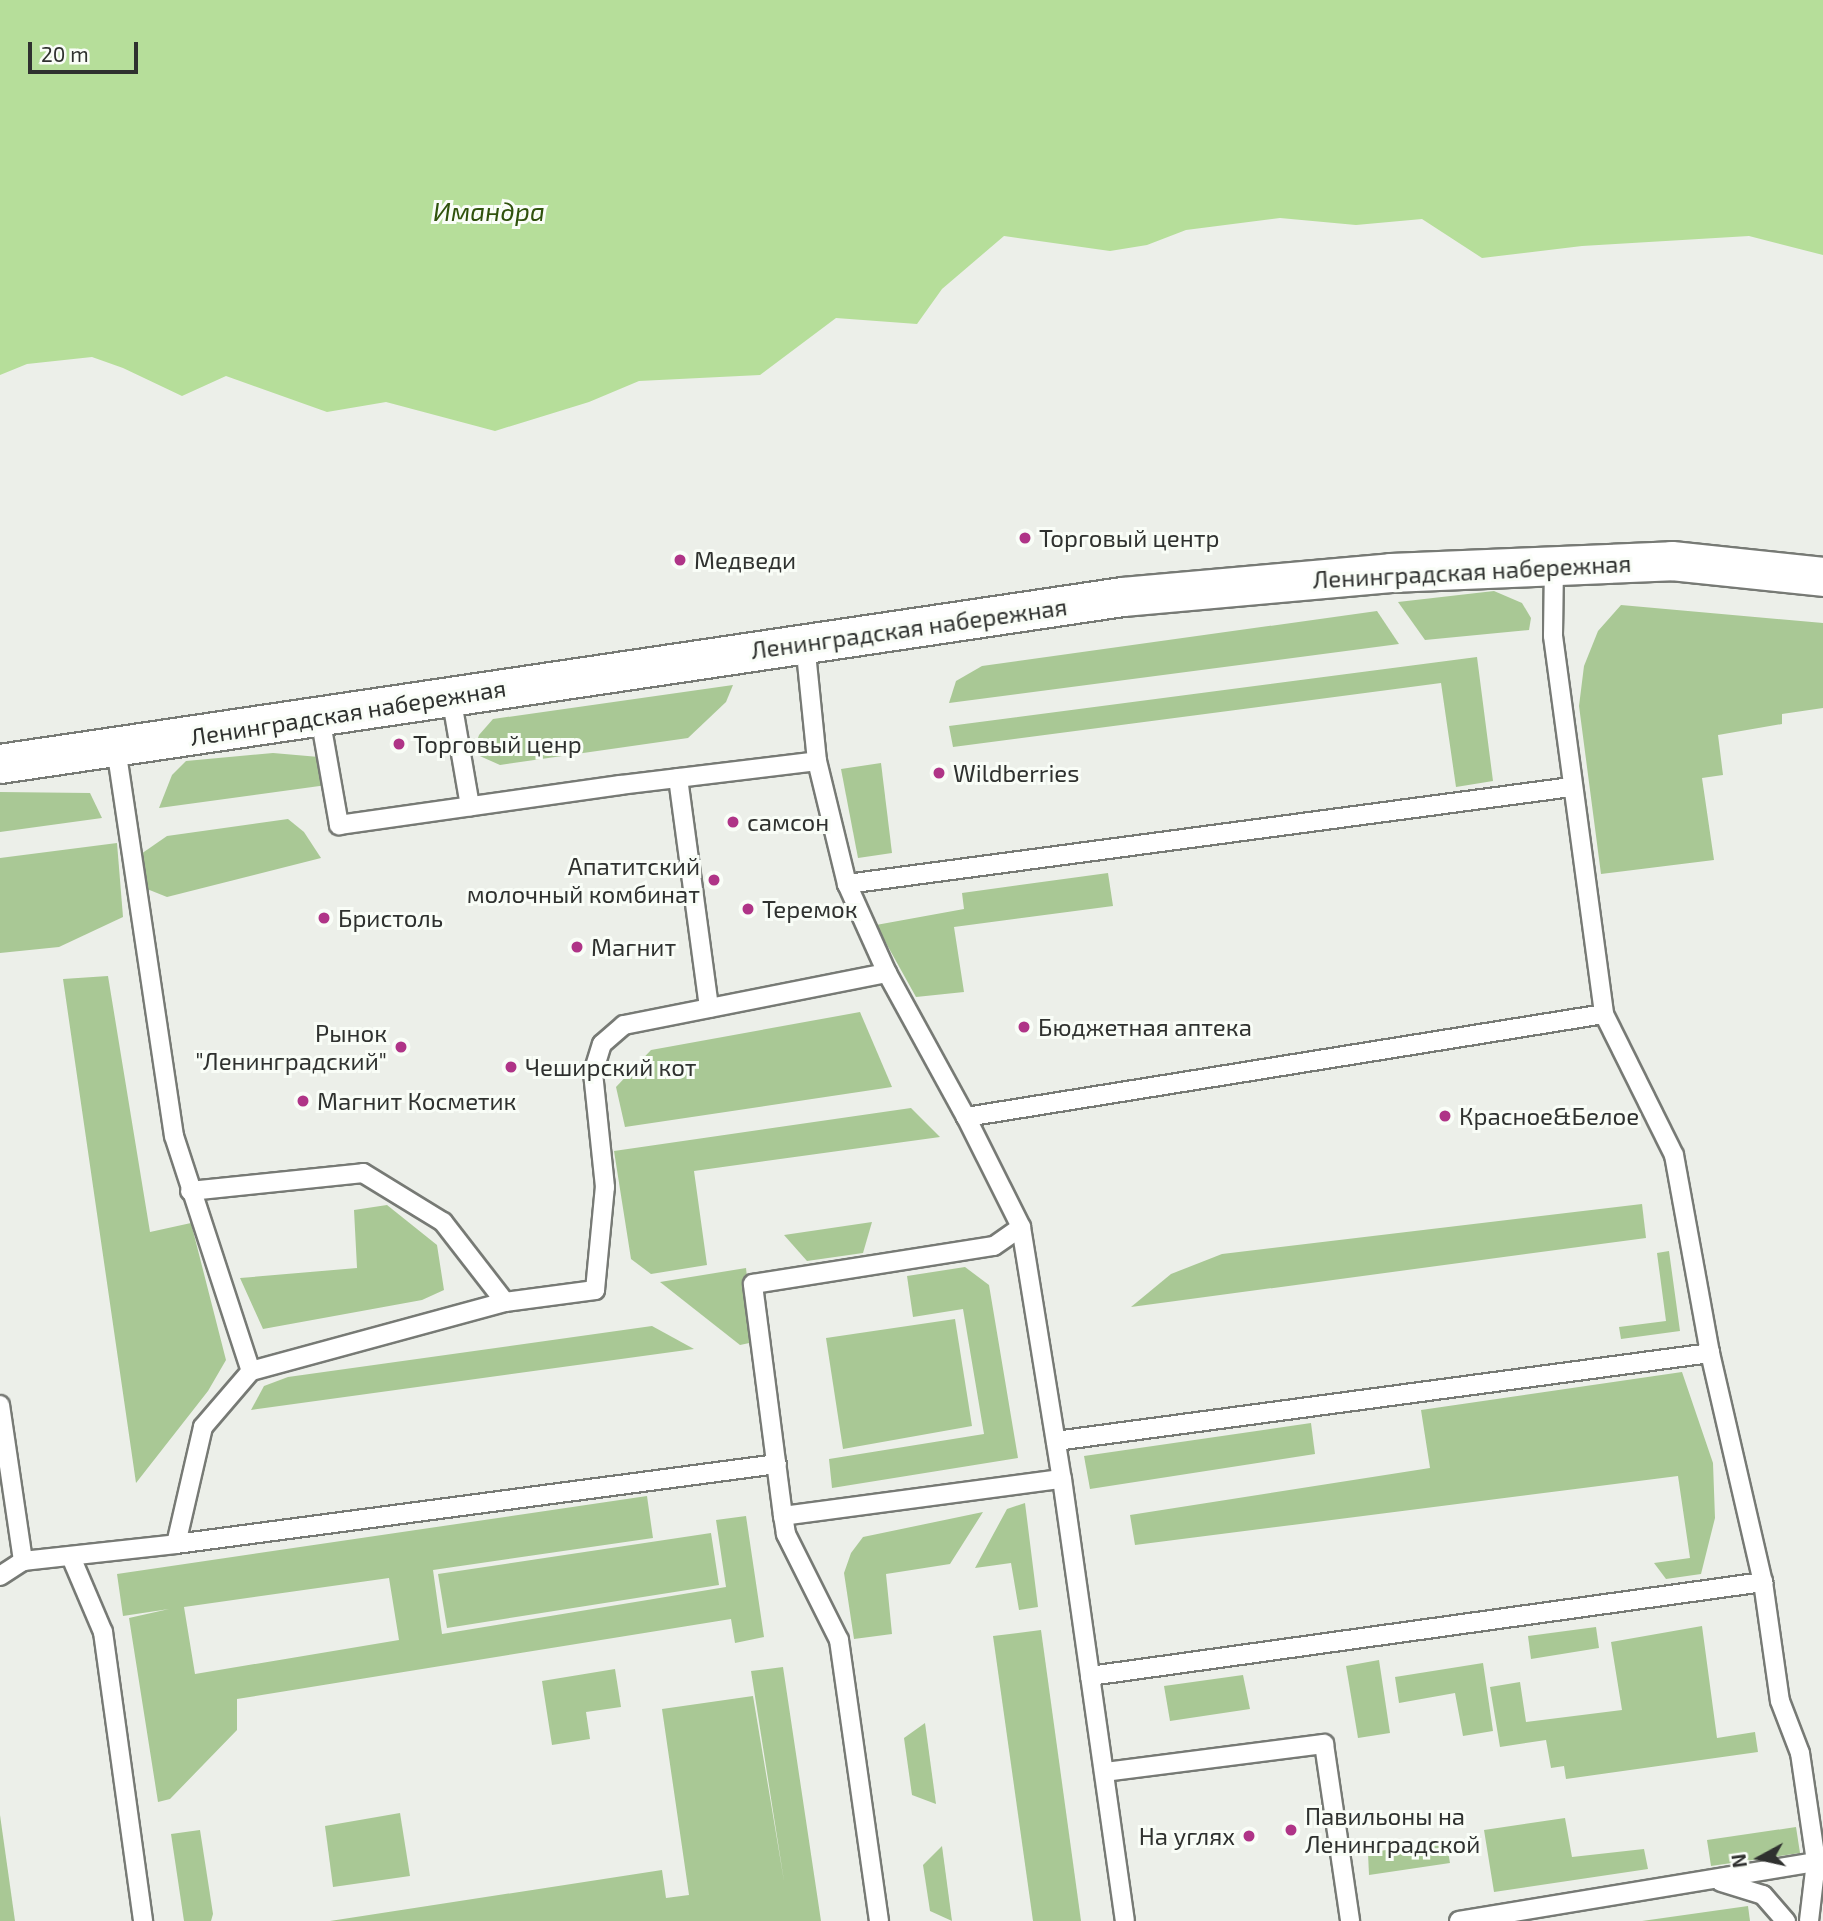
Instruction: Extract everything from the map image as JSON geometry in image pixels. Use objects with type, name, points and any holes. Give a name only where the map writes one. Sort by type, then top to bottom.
[{"type":"main road","name":"Ленинградская набережная","points":[[0,764],[1123,597],[1377,574],[1554,564],[1672,561],[1823,578]]},
{"type":"lane","points":[[1554,564],[1553,636],[1571,787],[1604,1014],[1674,1155],[1710,1353],[1763,1582],[1780,1701],[1800,1752],[1816,1862],[1809,1921]]},
{"type":"lane","points":[[805,643],[817,761],[847,884],[887,972],[966,1117],[1021,1227],[1062,1479],[1125,1921]]},
{"type":"lane","points":[[451,696],[470,806]]},
{"type":"lane","points":[[320,716],[339,825],[817,761]]},
{"type":"lane","points":[[116,748],[174,1136],[251,1371]]},
{"type":"lane","points":[[678,778],[709,1008]]},
{"type":"lane","points":[[847,884],[1571,787]]},
{"type":"lane","points":[[176,1544],[203,1427],[251,1371],[505,1302],[595,1290],[605,1188],[593,1073],[602,1044],[624,1024],[887,972]]},
{"type":"lane","points":[[966,1117],[1604,1014]]},
{"type":"lane","points":[[190,1191],[363,1173],[443,1222],[505,1302]]},
{"type":"lane","points":[[879,1921],[839,1640],[786,1534],[753,1283],[994,1246],[1021,1227]]},
{"type":"lane","points":[[1056,1441],[1710,1353]]},
{"type":"lane","points":[[0,1405],[23,1561]]},
{"type":"lane","points":[[0,1576],[23,1561],[176,1544],[777,1464]]},
{"type":"lane","points":[[783,1516],[1062,1479]]},
{"type":"lane","points":[[71,1556],[103,1632],[143,1921]]},
{"type":"lane","points":[[1090,1676],[1763,1582]]},
{"type":"lane","points":[[1105,1772],[1324,1744],[1350,1921]]},
{"type":"lane","points":[[1469,1920],[1816,1862]]},
{"type":"lane","points":[[1711,1879],[1763,1895],[1786,1921]]},
{"type":"shaded area","points":[[1494,591],[1522,603],[1531,618],[1529,630],[1425,640],[1398,602]]},
{"type":"shaded area","points":[[1621,605],[1823,623],[1823,708],[1782,714],[1782,724],[1718,735],[1723,775],[1702,778],[1714,860],[1601,874],[1579,706],[1584,666],[1598,631]]},
{"type":"shaded area","points":[[1377,611],[1399,644],[949,703],[956,681],[982,666]]},
{"type":"shaded area","points":[[1477,657],[1493,781],[1456,787],[1441,683],[953,747],[949,726]]},
{"type":"shaded area","points":[[733,685],[726,702],[688,738],[500,765],[473,753],[479,735],[493,719]]},
{"type":"shaded area","points":[[273,753],[319,757],[327,785],[159,808],[172,775],[186,761]]},
{"type":"shaded area","points":[[881,763],[892,853],[858,858],[841,769]]},
{"type":"shaded area","points":[[0,792],[90,793],[102,818],[0,832]]},
{"type":"shaded area","points":[[288,819],[304,832],[321,858],[167,897],[147,889],[141,854],[167,836]]},
{"type":"shaded area","points":[[117,843],[123,917],[59,947],[0,953],[0,858]]},
{"type":"shaded area","points":[[1108,873],[1113,906],[954,927],[964,992],[916,997],[876,925],[964,909],[962,893]]},
{"type":"shaded area","points":[[108,976],[150,1232],[191,1223],[226,1360],[208,1391],[136,1483],[63,979]]},
{"type":"shaded area","points":[[860,1012],[892,1087],[625,1127],[616,1087],[651,1050]]},
{"type":"shaded area","points":[[911,1108],[940,1137],[694,1171],[707,1265],[651,1274],[631,1259],[614,1151]]},
{"type":"shaded area","points":[[1642,1204],[1646,1238],[1131,1307],[1171,1274],[1222,1254]]},
{"type":"shaded area","points":[[387,1205],[437,1245],[444,1290],[422,1300],[263,1329],[240,1278],[357,1268],[354,1210]]},
{"type":"shaded area","points":[[872,1222],[863,1253],[807,1261],[784,1235]]},
{"type":"shaded area","points":[[1669,1251],[1680,1331],[1621,1339],[1619,1327],[1666,1321],[1657,1253]]},
{"type":"shaded area","points":[[965,1267],[989,1285],[1018,1458],[832,1488],[829,1459],[984,1434],[963,1309],[913,1317],[907,1276]]},
{"type":"shaded area","points":[[746,1268],[754,1342],[740,1345],[660,1282]]},
{"type":"shaded area","points":[[955,1319],[972,1426],[843,1449],[826,1338]]},
{"type":"shaded area","points":[[652,1326],[694,1349],[251,1410],[264,1386],[288,1377]]},
{"type":"shaded area","points":[[1682,1372],[1713,1463],[1715,1518],[1701,1574],[1666,1579],[1654,1563],[1690,1558],[1678,1476],[1135,1545],[1130,1515],[1430,1468],[1421,1410]]},
{"type":"shaded area","points":[[1311,1423],[1315,1454],[1090,1489],[1084,1456]]},
{"type":"shaded area","points":[[647,1496],[653,1538],[433,1570],[442,1634],[726,1587],[716,1520],[746,1516],[764,1637],[735,1643],[731,1619],[237,1699],[237,1730],[170,1799],[158,1802],[129,1618],[169,1609],[123,1616],[117,1574]],"holes":[[[389,1578],[399,1640],[195,1674],[184,1607]]]},
{"type":"shaded area","points":[[1025,1503],[1038,1607],[1019,1610],[1011,1563],[975,1568],[1007,1509]]},
{"type":"shaded area","points":[[983,1512],[950,1564],[886,1574],[892,1634],[854,1639],[844,1573],[851,1553],[863,1537]]},
{"type":"shaded area","points":[[711,1533],[719,1585],[447,1628],[438,1574]]},
{"type":"shaded area","points":[[1702,1626],[1717,1738],[1755,1732],[1758,1752],[1566,1779],[1564,1766],[1551,1768],[1546,1740],[1500,1747],[1490,1687],[1520,1682],[1526,1722],[1622,1710],[1611,1642]]},
{"type":"shaded area","points":[[1596,1627],[1599,1648],[1531,1659],[1528,1636]]},
{"type":"shaded area","points":[[1041,1630],[1081,1921],[1033,1921],[993,1636]]},
{"type":"shaded area","points":[[1379,1660],[1390,1733],[1358,1738],[1346,1666]]},
{"type":"shaded area","points":[[1483,1663],[1493,1731],[1463,1736],[1455,1693],[1399,1703],[1395,1677]]},
{"type":"shaded area","points":[[783,1667],[821,1921],[330,1921],[662,1870],[666,1898],[689,1895],[662,1709],[753,1696],[784,1881],[751,1671]]},
{"type":"shaded area","points":[[615,1669],[621,1707],[586,1712],[590,1739],[552,1745],[542,1681]]},
{"type":"shaded area","points":[[1243,1675],[1250,1709],[1170,1721],[1164,1686]]},
{"type":"shaded area","points":[[925,1723],[936,1804],[912,1795],[904,1738]]},
{"type":"shaded area","points":[[400,1813],[410,1876],[333,1887],[325,1826]]},
{"type":"shaded area","points":[[0,1815],[15,1921],[0,1921]]},
{"type":"shaded area","points":[[1565,1818],[1572,1857],[1644,1849],[1648,1869],[1494,1892],[1484,1830]]},
{"type":"shaded area","points":[[1796,1827],[1800,1853],[1711,1866],[1707,1840]]},
{"type":"shaded area","points":[[200,1830],[213,1914],[211,1921],[184,1921],[171,1834]]},
{"type":"shaded area","points":[[1446,1840],[1450,1863],[1369,1875],[1368,1853]]},
{"type":"shaded area","points":[[942,1846],[952,1921],[930,1911],[923,1865]]},
{"type":"shaded area","points":[[1748,1906],[1750,1921],[1642,1921]]},
{"type":"water","name":"Имандра","points":[[0,0],[1823,0],[1823,255],[1749,236],[1582,246],[1482,258],[1422,219],[1356,225],[1280,218],[1186,230],[1147,245],[1110,251],[1004,236],[942,289],[917,324],[836,318],[760,375],[639,381],[589,402],[495,431],[386,402],[327,412],[226,376],[182,396],[123,368],[92,357],[27,364],[0,375]]},
{"type":"place","name":"Торговый центр","points":[[1025,538]]},
{"type":"place","name":"Медведи","points":[[680,560]]},
{"type":"place","name":"Торговый ценр","points":[[399,744]]},
{"type":"place","name":"Wildberries","points":[[939,773]]},
{"type":"place","name":"самсон","points":[[733,822]]},
{"type":"place","name":"Апатитский молочный комбинат","points":[[714,880]]},
{"type":"place","name":"Теремок","points":[[748,909]]},
{"type":"place","name":"Бристоль","points":[[324,918]]},
{"type":"place","name":"Магнит","points":[[577,947]]},
{"type":"place","name":"Бюджетная аптека","points":[[1024,1027]]},
{"type":"place","name":"Рынок \"Ленинградский\"","points":[[401,1047]]},
{"type":"place","name":"Чеширский кот","points":[[511,1067]]},
{"type":"place","name":"Магнит Косметик","points":[[303,1101]]},
{"type":"place","name":"Красное&Белое","points":[[1445,1116]]},
{"type":"place","name":"Павильоны на Ленинградской","points":[[1291,1830]]},
{"type":"place","name":"На углях","points":[[1249,1836]]}]
